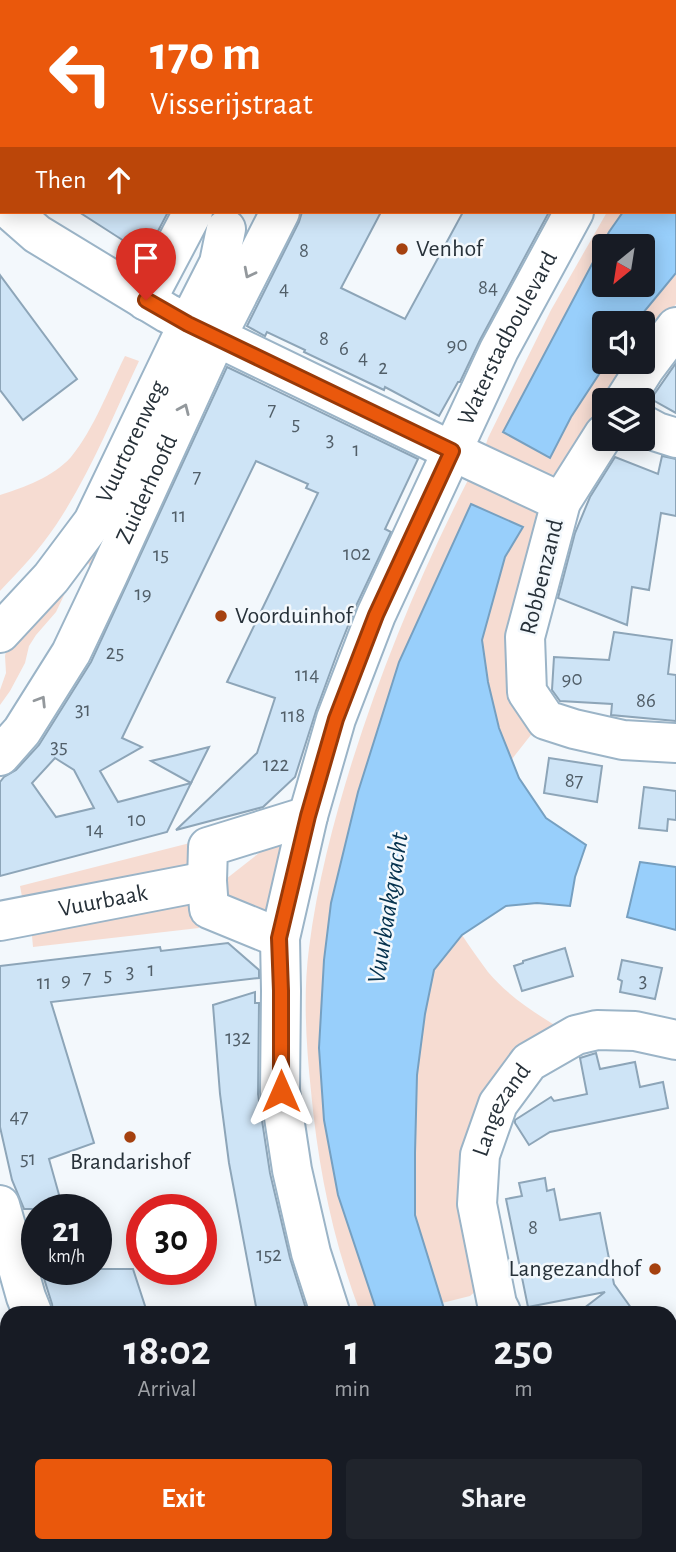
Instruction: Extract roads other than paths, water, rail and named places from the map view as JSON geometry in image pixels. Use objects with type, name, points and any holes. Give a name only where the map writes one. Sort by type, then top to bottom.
[{"type":"street","points":[[14,214],[37,234],[179,318],[561,502]]},
{"type":"street","name":"Zuiderhoofd","points":[[0,756],[22,731],[71,653],[108,575],[179,318],[278,214]]},
{"type":"street","name":"Waterstadboulevard","points":[[328,1306],[311,1253],[295,1182],[281,1091],[279,938],[308,816],[336,719],[376,615],[499,351],[573,214]]},
{"type":"street","name":"Vuurtorenweg","points":[[0,600],[34,565],[79,509],[179,318],[219,263],[219,218]]},
{"type":"street","name":"Vuurtorenweg","points":[[0,633],[51,578],[93,522],[179,318]]},
{"type":"street","points":[[632,388],[676,327]]},
{"type":"street","points":[[655,431],[676,438]]},
{"type":"street","name":"Robbenzand","points":[[593,451],[561,502],[525,637],[527,692],[546,719],[564,726],[623,740],[676,743]]},
{"type":"street","points":[[279,938],[209,909],[208,847],[308,816]]},
{"type":"street","name":"Vuurbaak","points":[[0,921],[207,881]]},
{"type":"street","name":"Langezand","points":[[491,1306],[477,1204],[480,1155],[498,1104],[529,1062],[576,1035],[597,1030],[635,1031],[676,1041]]},
{"type":"street","points":[[0,1205],[30,1306]]},
{"type":"water","points":[[622,214],[676,214],[676,273],[645,311],[592,311],[592,374],[599,374],[571,417],[550,458],[503,432],[592,264],[592,298],[655,297],[655,234],[608,234]]},
{"type":"water","name":"Vuurbaakgracht","points":[[471,504],[523,527],[505,557],[482,640],[488,682],[499,728],[519,778],[546,818],[586,845],[575,877],[570,906],[537,903],[506,906],[462,935],[434,970],[417,1075],[415,1215],[443,1306],[375,1306],[338,1195],[324,1120],[319,1048],[324,960],[331,903],[358,792],[399,662]]},
{"type":"water","points":[[640,862],[676,867],[676,930],[627,917]]},
{"type":"place","name":"Venhof","points":[[402,249]]},
{"type":"place","name":"Voorduinhof","points":[[221,616]]},
{"type":"place","name":"Brandarishof","points":[[130,1137]]},
{"type":"place","name":"Langezandhof","points":[[655,1269]]}]
